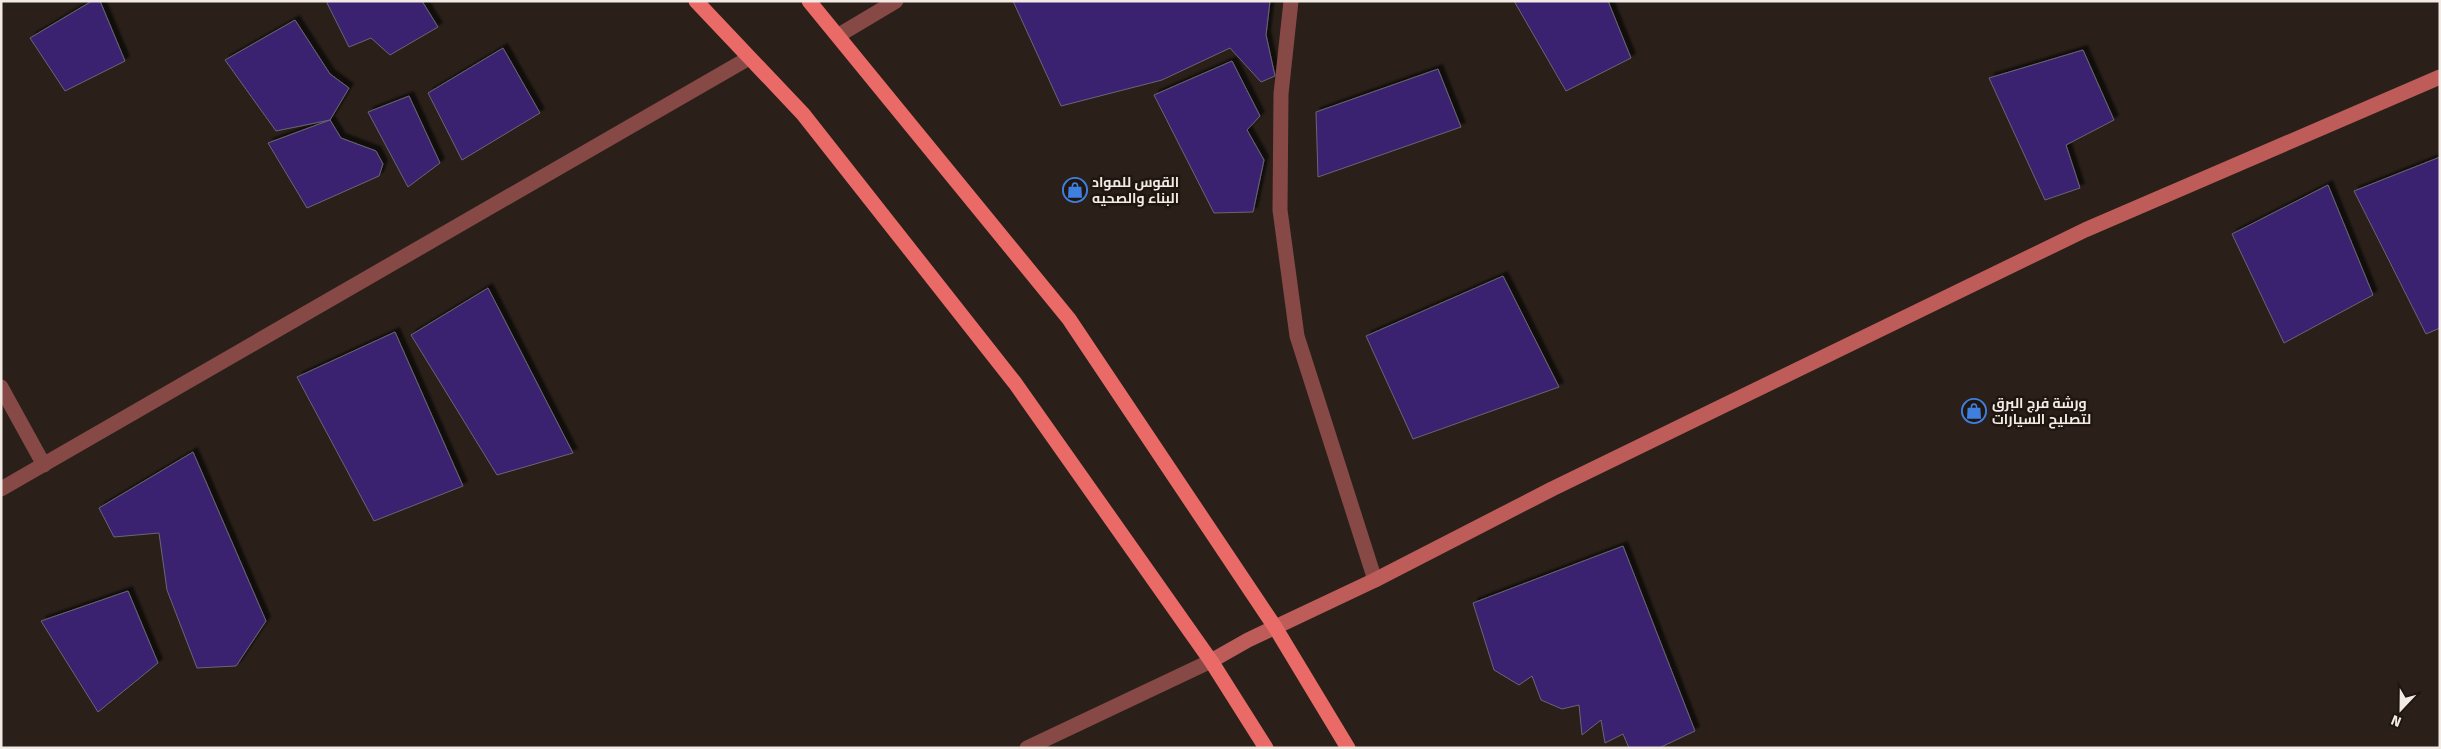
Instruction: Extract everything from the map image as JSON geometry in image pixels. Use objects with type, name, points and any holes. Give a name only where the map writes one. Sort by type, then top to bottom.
[{"type":"main road","points":[[696,1],[803,114],[1015,383],[1211,662],[1266,748]]},
{"type":"main road","points":[[809,1],[839,35],[1069,319],[1275,627],[1348,748]]},
{"type":"street","points":[[839,35],[896,1]]},
{"type":"street","points":[[1291,1],[1281,94],[1280,210],[1297,336],[1375,580]]},
{"type":"street","points":[[1,489],[749,58]]},
{"type":"street","points":[[1027,748],[1211,662],[1275,627],[1375,580],[1561,484],[2085,230],[2440,77]]},
{"type":"street","points":[[1,387],[44,465]]},
{"type":"building","points":[[92,1],[100,1],[125,61],[65,91],[30,38]]},
{"type":"building","points":[[326,1],[422,1],[438,27],[390,55],[371,38],[349,47]]},
{"type":"building","points":[[1013,1],[1270,1],[1266,35],[1275,76],[1261,82],[1230,48],[1162,80],[1061,106]]},
{"type":"building","points":[[1514,1],[1608,1],[1631,58],[1566,91]]},
{"type":"building","points":[[295,20],[330,74],[349,88],[330,120],[276,131],[225,60]]},
{"type":"building","points":[[503,48],[540,113],[462,160],[428,93]]},
{"type":"building","points":[[2083,50],[2114,120],[2066,145],[2080,188],[2045,200],[1989,78]]},
{"type":"building","points":[[1232,61],[1260,116],[1247,130],[1264,160],[1253,212],[1214,213],[1154,95]]},
{"type":"building","points":[[1438,69],[1461,127],[1318,177],[1316,112]]},
{"type":"building","points":[[409,96],[440,163],[408,187],[368,112]]},
{"type":"building","points":[[330,120],[341,138],[376,151],[383,164],[379,176],[307,208],[268,143]]},
{"type":"building","points":[[2440,157],[2440,328],[2426,334],[2354,191]]},
{"type":"building","points":[[2328,185],[2373,295],[2284,343],[2232,234]]},
{"type":"building","points":[[1503,276],[1559,387],[1413,439],[1366,336]]},
{"type":"building","points":[[488,288],[573,453],[497,475],[411,335]]},
{"type":"building","points":[[395,332],[463,486],[374,521],[297,377]]},
{"type":"building","points":[[193,452],[266,621],[236,666],[197,668],[167,590],[159,533],[114,537],[99,508]]},
{"type":"building","points":[[1623,546],[1695,731],[1659,748],[1629,748],[1623,734],[1605,743],[1601,720],[1582,735],[1579,705],[1562,709],[1541,700],[1532,676],[1519,685],[1494,670],[1473,603]]},
{"type":"building","points":[[128,591],[158,663],[98,712],[41,621]]},
{"type":"place","name":"القوس للمواد البناء والصحيه","points":[[1075,190]]},
{"type":"place","name":"ورشة فرج البرق لتصليح السيارات","points":[[1974,411]]}]
